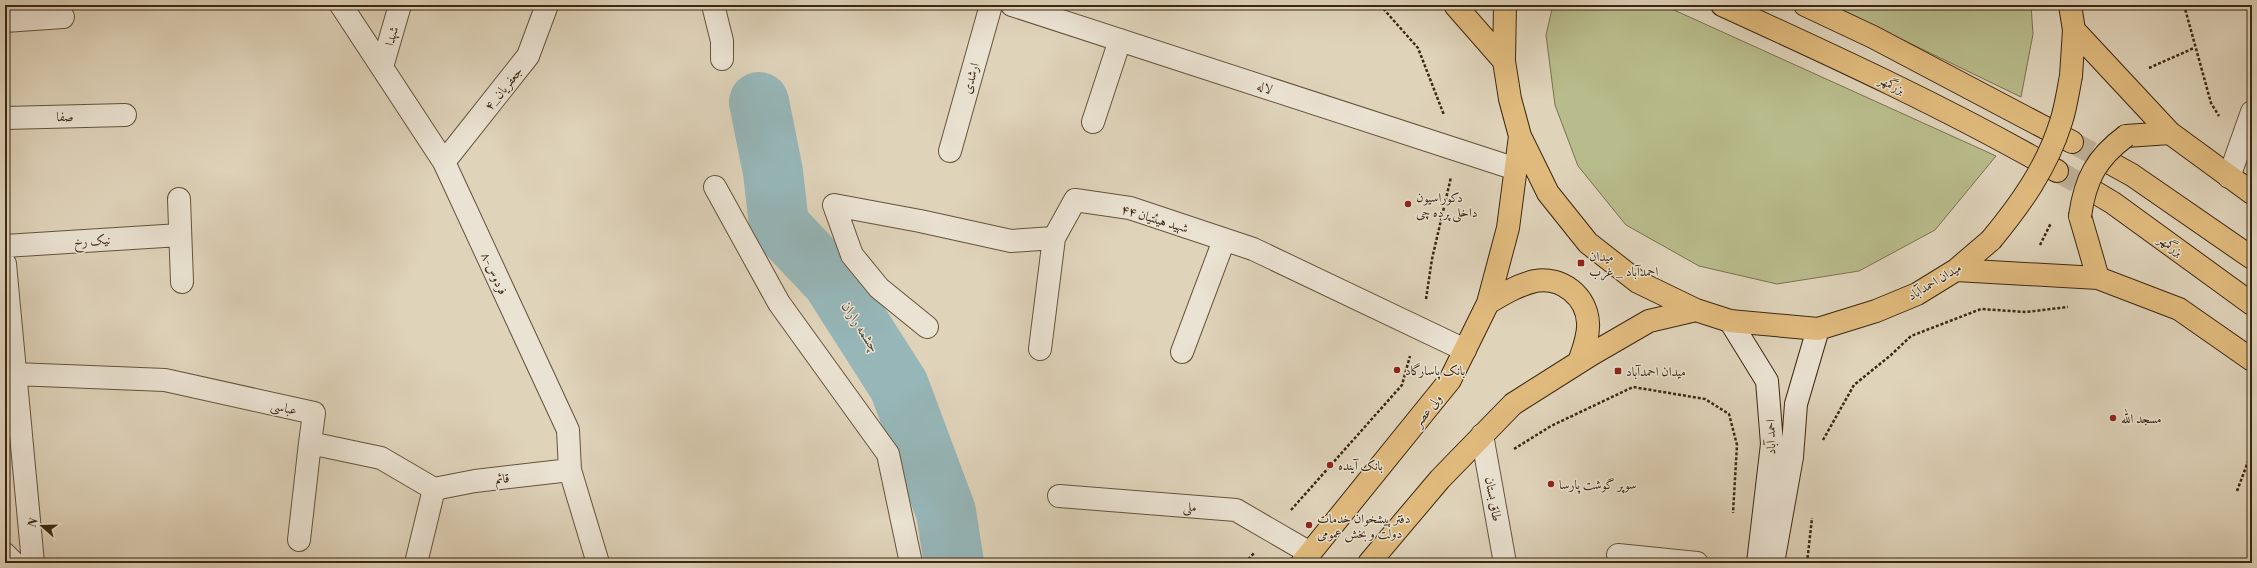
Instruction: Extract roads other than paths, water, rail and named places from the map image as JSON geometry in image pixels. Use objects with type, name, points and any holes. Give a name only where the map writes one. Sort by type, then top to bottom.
[{"type":"main road","points":[[1455,5],[1504,61]]},
{"type":"main road","name":"بزرگمهر","points":[[1722,5],[1852,64],[1982,128],[2057,171]]},
{"type":"main road","points":[[1805,5],[1873,36],[2072,142]]},
{"type":"main road","name":"میدان احمدآباد","points":[[1505,6],[1504,61],[1510,99],[1520,136],[1548,193],[1588,243],[1638,282],[1696,310],[1730,320],[1818,329],[1876,311],[1917,294],[1956,270],[1991,240],[2020,204],[2044,165],[2061,122],[2071,76],[2074,30],[2070,5]]},
{"type":"main road","points":[[2074,30],[2170,133],[2252,193]]},
{"type":"main road","points":[[2098,278],[2080,216],[2083,192],[2094,170],[2108,150],[2126,136],[2170,133]]},
{"type":"main road","name":"ولی عصر","points":[[1306,558],[1450,380],[1488,303],[1508,228],[1520,136]]},
{"type":"main road","points":[[2103,159],[2132,175],[2252,258]]},
{"type":"main road","name":"بزرگمهر","points":[[2088,188],[2113,203],[2252,304]]},
{"type":"main road","points":[[1956,270],[2098,278],[2179,309],[2252,360]]},
{"type":"main road","points":[[1488,303],[1513,288],[1537,281],[1554,281],[1571,288],[1582,304],[1588,323],[1586,340],[1579,362]]},
{"type":"main road","points":[[1369,563],[1440,479],[1512,404],[1579,362],[1649,321],[1696,310]]},
{"type":"street","name":"۸-فردوس","points":[[341,5],[444,162],[568,430],[570,470],[598,563]]},
{"type":"street","name":"شهدا","points":[[382,67],[400,5]]},
{"type":"street","name":"۴_جعفریان","points":[[444,162],[528,56],[547,5]]},
{"type":"street","points":[[713,5],[722,41],[722,59]]},
{"type":"street","name":"ارشدی","points":[[950,151],[991,5]]},
{"type":"street","name":"لاله","points":[[1012,5],[1516,169]]},
{"type":"street","points":[[5,21],[63,16]]},
{"type":"street","points":[[1093,122],[1120,40]]},
{"type":"street","points":[[2229,177],[2252,112]]},
{"type":"street","name":"صفا","points":[[5,118],[125,115]]},
{"type":"street","points":[[715,187],[779,303],[888,454],[912,563]]},
{"type":"street","points":[[178,199],[182,282]]},
{"type":"street","name":"شهید هیئتیان ۴۴","points":[[1054,238],[1075,200],[1130,208],[1253,249],[1465,350]]},
{"type":"street","points":[[927,326],[879,288],[852,255],[834,206],[920,221],[1011,241],[1054,238],[1040,349]]},
{"type":"street","name":"نیک رخ","points":[[5,246],[180,235]]},
{"type":"street","points":[[1182,352],[1224,240]]},
{"type":"street","points":[[5,264],[10,381],[33,563]]},
{"type":"street","name":"احمد آباد","points":[[1730,320],[1767,381],[1772,444],[1758,563]]},
{"type":"street","name":"احمد آباد","points":[[1773,563],[1792,457],[1796,404],[1818,329]]},
{"type":"street","name":"عباسی","points":[[10,381],[165,380],[314,413],[310,443]]},
{"type":"street","name":"طاق بستان","points":[[1482,435],[1505,563]]},
{"type":"street","points":[[299,540],[310,443],[381,458],[434,489],[416,563]]},
{"type":"street","name":"قائم","points":[[434,489],[475,481],[570,470]]},
{"type":"street","name":"ملی","points":[[1059,496],[1236,510],[1272,531],[1306,558]]},
{"type":"street","points":[[5,554],[14,563]]},
{"type":"street","points":[[1618,555],[1697,563]]},
{"type":"waterway","name":"چشمه راران","points":[[759,102],[773,172],[779,225],[832,281],[899,386],[946,512],[954,563]]},
{"type":"tunnel","points":[[2072,142],[2103,159]]},
{"type":"tunnel","points":[[2057,171],[2088,188]]},
{"type":"place","name":"دکوراسیون داخلی پرده چی","points":[[1408,204]]},
{"type":"place","name":"میدان احمدآباد _ غرب","points":[[1581,263]]},
{"type":"place","name":"بانک پاسارگاد","points":[[1397,370]]},
{"type":"place","name":"میدان احمدآباد","points":[[1618,371]]},
{"type":"place","name":"مسجد الله","points":[[2113,418]]},
{"type":"place","name":"بانک آینده","points":[[1330,465]]},
{"type":"place","name":"سوپر گوشت پارسا","points":[[1551,484]]},
{"type":"place","name":"دفتر پیشخوان خدمات دولت و بخش عمومی","points":[[1309,525]]}]
